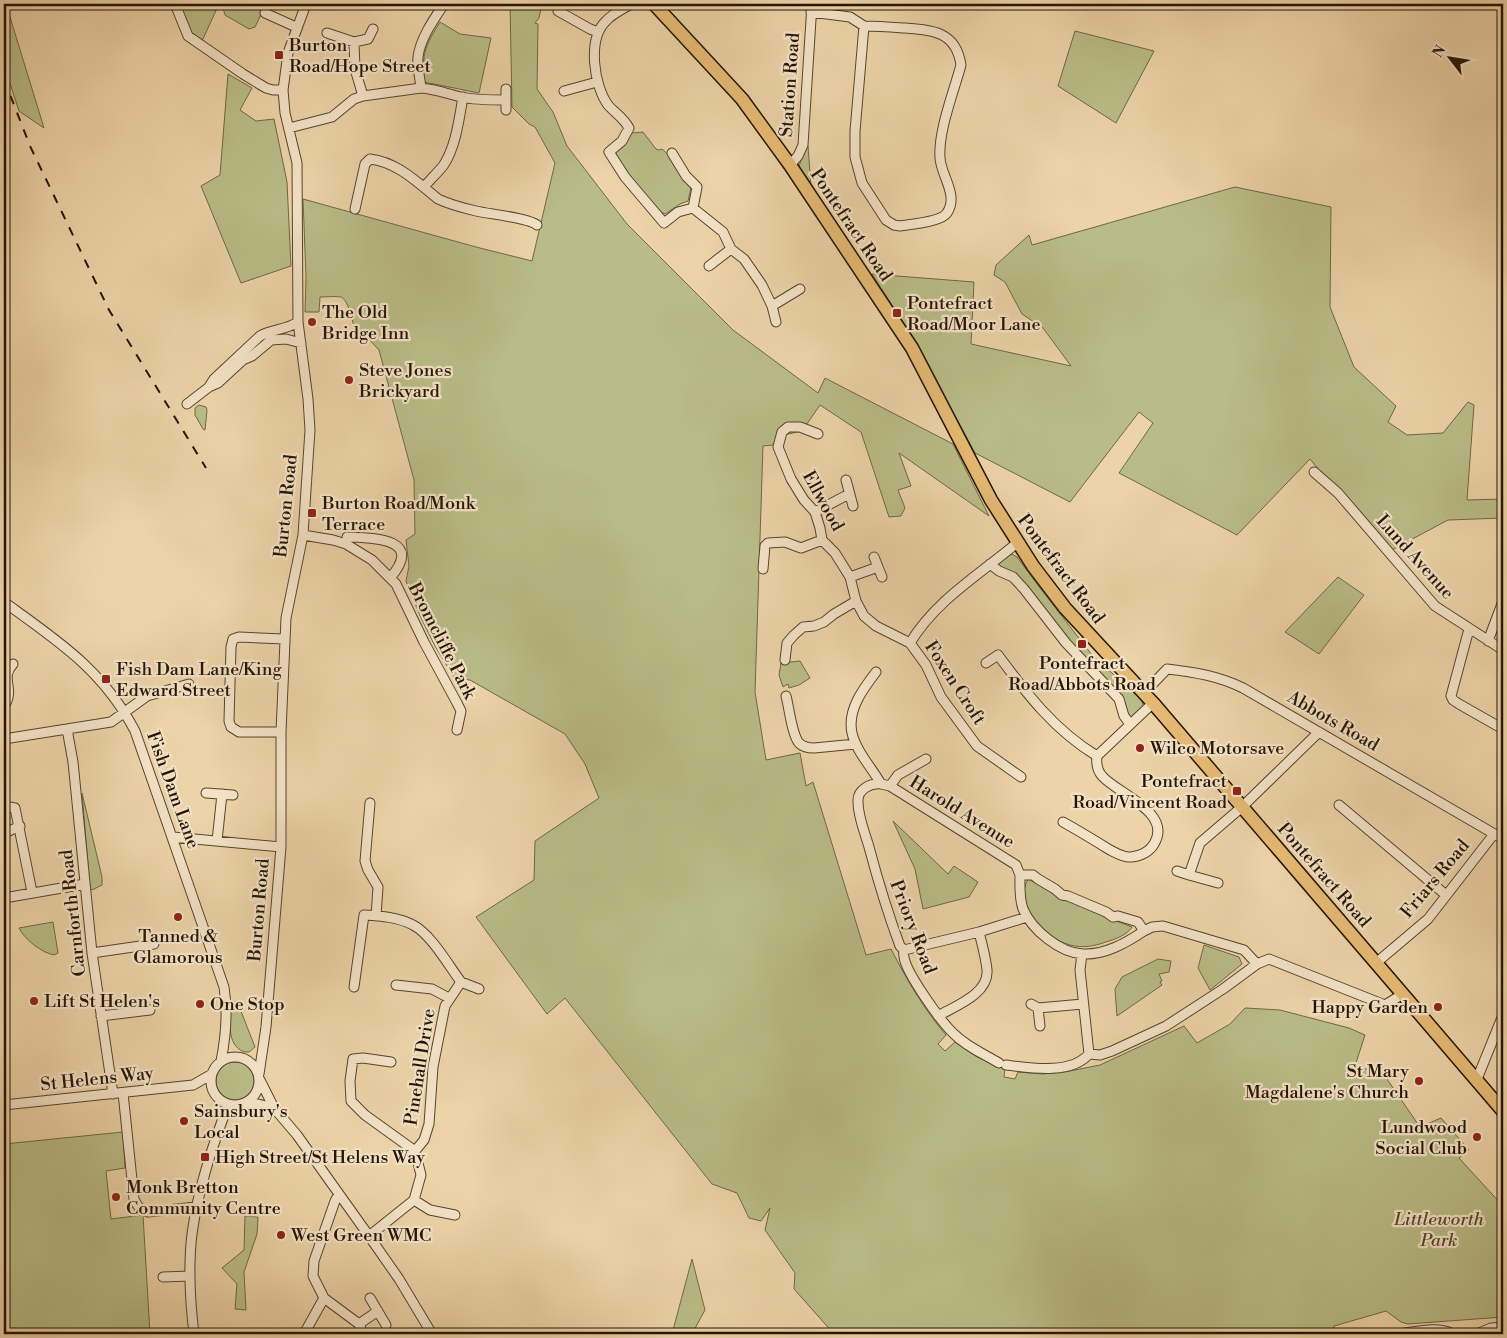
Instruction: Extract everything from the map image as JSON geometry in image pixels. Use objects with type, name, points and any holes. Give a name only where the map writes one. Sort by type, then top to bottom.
[{"type":"highway","name":"Pontefract Road","points":[[654,4],[742,99],[790,165],[912,348],[991,500],[1017,543],[1065,608],[1153,703],[1503,1110]]},
{"type":"street","points":[[175,4],[188,36],[266,88],[283,90]]},
{"type":"street","name":"Burton Road","points":[[259,1077],[264,1046],[281,847],[281,732],[286,612],[303,535],[310,430],[298,322],[297,163],[284,104],[283,90],[288,53],[306,4]]},
{"type":"street","points":[[631,4],[605,21],[598,32],[594,57],[597,82],[608,105],[626,122],[629,128],[622,141],[609,152],[625,177],[664,223],[678,212],[693,208]]},
{"type":"street","points":[[421,88],[418,67],[419,51],[439,5]]},
{"type":"street","points":[[812,8],[850,17],[864,26],[931,30],[944,36],[954,44],[959,53],[961,65],[940,141],[940,160],[949,184],[951,200],[948,212],[942,218],[900,226],[894,225],[886,220],[862,183],[855,157],[854,131],[864,26]]},
{"type":"street","name":"Station Road","points":[[790,165],[798,156],[802,145],[812,8]]},
{"type":"street","points":[[558,11],[598,32]]},
{"type":"street","points":[[265,12],[296,27]]},
{"type":"street","points":[[328,33],[354,42],[368,39],[373,29]]},
{"type":"street","points":[[354,42],[355,69],[363,96]]},
{"type":"street","points":[[564,91],[597,82]]},
{"type":"street","points":[[289,128],[332,117],[354,99],[363,96],[429,88],[506,105],[506,89]]},
{"type":"street","points":[[424,187],[443,166],[450,152],[459,122],[463,97]]},
{"type":"street","points":[[672,154],[686,176],[697,187],[693,208]]},
{"type":"street","points":[[355,208],[365,164],[370,159],[377,160],[411,176],[443,201],[475,211],[525,215],[537,225]]},
{"type":"street","points":[[693,208],[723,232],[731,249],[744,258],[762,285],[772,306],[776,322]]},
{"type":"street","points":[[709,266],[731,249]]},
{"type":"street","points":[[772,306],[800,289]]},
{"type":"street","points":[[209,387],[214,379],[260,336],[292,326],[298,322]]},
{"type":"street","points":[[187,404],[209,387],[218,383],[243,360],[252,356],[271,340],[286,339],[301,342]]},
{"type":"street","points":[[773,425],[782,432],[788,427],[800,427],[818,434]]},
{"type":"street","name":"Ellwood","points":[[782,432],[778,447],[791,479],[804,500],[815,512],[822,540],[835,553],[850,577],[856,601],[864,616],[876,626],[910,643]]},
{"type":"street","name":"Lund Avenue","points":[[1314,472],[1338,493],[1435,606],[1469,630],[1503,650]]},
{"type":"street","points":[[846,480],[853,506]]},
{"type":"street","points":[[815,512],[849,494]]},
{"type":"street","name":"Bromcliffe Park","points":[[303,535],[346,544],[372,560],[390,578],[400,592],[457,703],[460,711],[457,730]]},
{"type":"street","points":[[347,537],[381,539],[395,545],[400,550],[402,558],[401,564],[390,578]]},
{"type":"street","points":[[763,569],[765,546],[768,543],[785,542],[801,548],[822,540]]},
{"type":"street","points":[[910,643],[925,620],[942,602],[1017,543]]},
{"type":"street","points":[[874,556],[882,577]]},
{"type":"street","points":[[990,564],[999,571],[1013,577],[1024,589],[1066,643],[1118,699],[1124,716],[1130,724]]},
{"type":"street","points":[[850,577],[878,567]]},
{"type":"street","points":[[786,660],[788,636],[803,627],[814,626],[824,622],[856,601]]},
{"type":"street","points":[[1488,641],[1503,601]]},
{"type":"street","name":"Fish Dam Lane","points":[[4,602],[77,657],[109,689],[126,713],[135,731],[224,987],[227,1002],[225,1039],[221,1061]]},
{"type":"street","points":[[1469,630],[1451,696],[1459,704],[1503,729]]},
{"type":"street","points":[[281,732],[239,732],[231,727],[229,721],[231,647],[234,639],[239,636],[284,639]]},
{"type":"street","name":"Foxen Croft","points":[[910,643],[926,665],[941,697],[977,746],[1021,777]]},
{"type":"street","points":[[986,663],[998,654],[1036,706],[1079,745],[1097,756]]},
{"type":"street","points":[[4,703],[6,703],[8,698],[7,670],[13,664]]},
{"type":"street","name":"Abbots Road","points":[[1144,693],[1166,669],[1213,676],[1243,688],[1503,840]]},
{"type":"street","name":"Harold Avenue","points":[[876,672],[860,693],[853,714],[852,732],[856,744],[886,785],[1016,865],[1020,875],[1033,874],[1038,879],[1056,888],[1062,896],[1068,896],[1106,912],[1113,917],[1118,916],[1138,922],[1144,931]]},
{"type":"street","points":[[4,739],[111,722],[147,696],[189,684]]},
{"type":"street","points":[[786,696],[799,743],[814,748],[856,744]]},
{"type":"street","points":[[1064,822],[1112,850],[1130,858],[1144,854],[1151,849],[1156,841],[1156,822],[1145,809],[1103,777],[1096,767],[1097,756],[1153,703]]},
{"type":"street","name":"Carnforth Road","points":[[67,729],[73,762],[92,953],[101,1016],[118,1093],[134,1199],[140,1208],[148,1212],[196,1207]]},
{"type":"street","points":[[1190,875],[1200,844],[1242,807],[1319,732]]},
{"type":"street","points":[[886,785],[898,775],[926,759]]},
{"type":"street","name":"Priory Road","points":[[886,785],[873,783],[859,794],[857,802],[883,898],[900,946],[904,950],[903,957],[905,962],[921,991],[954,1035],[973,1049],[1002,1064],[1032,1068],[1062,1067],[1083,1060],[1089,1054],[1100,1055],[1112,1051],[1166,1026],[1223,989],[1257,964]]},
{"type":"street","points":[[206,793],[233,795]]},
{"type":"street","points":[[217,841],[222,794]]},
{"type":"street","points":[[370,803],[365,861],[378,887],[376,916]]},
{"type":"street","points":[[1340,805],[1446,895]]},
{"type":"street","points":[[4,806],[15,808],[32,892]]},
{"type":"street","points":[[4,831],[20,826]]},
{"type":"street","name":"Friars Road","points":[[1376,963],[1428,919],[1494,834]]},
{"type":"street","points":[[173,837],[281,847]]},
{"type":"street","points":[[1177,872],[1218,884]]},
{"type":"street","points":[[1020,875],[1020,897],[1027,918],[1049,941],[1070,951],[1082,954],[1118,946],[1152,927],[1163,926],[1244,950],[1257,964],[1269,960],[1385,1004],[1403,994]]},
{"type":"street","points":[[4,898],[85,884]]},
{"type":"street","points":[[354,987],[364,915],[396,919],[415,925],[429,938],[461,982],[480,989]]},
{"type":"street","points":[[904,950],[1027,918]]},
{"type":"street","points":[[938,1016],[972,996],[984,985],[987,971],[979,932]]},
{"type":"street","points":[[92,953],[154,944]]},
{"type":"street","points":[[1082,954],[1080,970],[1089,1054]]},
{"type":"street","name":"Pinehall Drive","points":[[414,1151],[424,1140],[429,1124],[433,1067],[444,1006],[461,982]]},
{"type":"street","points":[[396,985],[432,989],[448,998]]},
{"type":"street","points":[[1040,1026],[1035,1006],[1084,1004]]},
{"type":"street","points":[[101,1016],[150,1010]]},
{"type":"street","points":[[1477,1078],[1503,1015]]},
{"type":"street","points":[[225,1039],[240,1057],[253,1064],[274,1108],[370,1236],[399,1279],[432,1334]]},
{"type":"street","points":[[264,1046],[253,1056],[221,1061],[212,1074],[211,1084],[214,1094],[228,1105],[238,1106],[248,1103],[274,1108]]},
{"type":"street","points":[[370,1236],[414,1200],[421,1175],[414,1151],[365,1115],[351,1101],[350,1081],[353,1059],[363,1058],[391,1062]]},
{"type":"street","name":"St Helens Way","points":[[193,1085],[212,1074]]},
{"type":"street","points":[[248,1103],[257,1093],[259,1077]]},
{"type":"street","name":"St Helens Way","points":[[4,1105],[193,1085],[204,1088],[214,1094]]},
{"type":"street","points":[[194,1334],[190,1276],[196,1207],[211,1151],[228,1105]]},
{"type":"street","points":[[339,1194],[323,1233],[313,1268],[313,1276],[324,1298],[359,1324],[363,1334]]},
{"type":"street","points":[[414,1200],[430,1210],[456,1215]]},
{"type":"street","points":[[163,1277],[190,1276]]},
{"type":"street","points":[[304,1334],[324,1298]]},
{"type":"street","points":[[370,1298],[386,1325]]},
{"type":"street","points":[[359,1324],[378,1311]]},
{"type":"street","points":[[1477,1334],[1490,1328],[1503,1327]]},
{"type":"street","points":[[1394,1334],[1439,1330],[1448,1331],[1453,1334]]},
{"type":"green space","points":[[4,4],[6,4],[44,128],[19,111],[4,65]]},
{"type":"green space","points":[[177,4],[219,4],[202,41],[190,34]]},
{"type":"green space","points":[[222,4],[266,4],[255,27],[249,29],[225,15]]},
{"type":"green space","name":"Littleworth Park","points":[[510,4],[542,4],[539,18],[535,23],[538,24],[537,89],[553,112],[567,146],[627,224],[733,330],[818,393],[825,378],[953,444],[989,516],[899,453],[911,486],[898,490],[905,508],[901,516],[889,517],[861,432],[820,405],[802,431],[788,434],[773,445],[763,446],[755,692],[766,760],[800,753],[806,786],[813,782],[866,955],[891,949],[916,994],[946,1035],[938,1044],[945,1051],[955,1042],[977,1057],[1005,1068],[1004,1077],[1015,1079],[1018,1072],[1043,1074],[1100,1065],[1184,1026],[1197,1043],[1230,1024],[1245,1008],[1280,1010],[1349,1028],[1365,1035],[1354,1069],[1380,1069],[1420,1127],[1441,1118],[1469,1150],[1459,1158],[1503,1206],[1503,1317],[1408,1324],[1401,1322],[1386,1311],[1334,1326],[1335,1334],[834,1334],[794,1289],[795,1273],[765,1230],[770,1208],[761,1221],[749,1218],[737,1193],[712,1184],[565,998],[547,1014],[476,917],[534,880],[535,841],[599,798],[585,764],[565,734],[470,680],[455,679],[435,646],[406,581],[409,566],[406,540],[415,534],[414,480],[379,350],[364,334],[356,334],[346,303],[341,297],[320,297],[319,312],[305,312],[306,277],[303,199],[532,261],[555,163],[535,127],[529,124],[512,107]]},
{"type":"green space","points":[[440,22],[460,34],[491,38],[479,93],[424,82],[424,57],[431,37]]},
{"type":"green space","points":[[1075,31],[1154,51],[1116,123],[1058,86]]},
{"type":"green space","points":[[228,74],[252,88],[240,110],[256,121],[274,119],[287,182],[291,266],[241,283],[201,186],[220,175]]},
{"type":"green space","points":[[643,132],[656,149],[662,149],[671,158],[691,188],[688,201],[665,214],[635,183],[616,155],[616,149],[632,133]]},
{"type":"green space","points":[[805,146],[808,146],[811,186],[798,170]]},
{"type":"green space","points":[[1235,187],[1331,207],[1330,307],[1354,367],[1396,406],[1388,422],[1407,435],[1443,433],[1468,402],[1474,405],[1467,500],[1503,499],[1503,518],[1448,520],[1386,553],[1310,459],[1237,535],[1119,473],[1153,423],[1139,412],[1070,502],[975,453],[908,330],[872,274],[974,282],[971,344],[1071,366],[1043,328],[1022,314],[1005,282],[994,275],[996,265],[1029,235],[1032,245]]},
{"type":"green space","points":[[199,405],[206,407],[207,410],[205,430],[195,415],[195,408]]},
{"type":"green space","points":[[1012,554],[1017,557],[1092,655],[1142,700],[1143,706],[1131,718],[1127,717],[1122,700],[1006,571],[998,565],[1000,561]]},
{"type":"green space","points":[[1338,577],[1364,595],[1319,654],[1285,632]]},
{"type":"green space","points":[[800,661],[810,678],[799,685],[789,688],[788,684],[783,687],[779,675],[781,663]]},
{"type":"green space","points":[[82,793],[102,877],[102,885],[92,890],[90,888]]},
{"type":"green space","points":[[893,821],[948,874],[954,866],[978,882],[969,897],[923,909],[915,869]]},
{"type":"green space","points":[[1028,879],[1079,905],[1132,927],[1122,936],[1096,945],[1080,947],[1065,943],[1045,931],[1029,911],[1024,890]]},
{"type":"green space","points":[[53,922],[58,953],[54,955],[34,945],[19,928]]},
{"type":"green space","points":[[1204,945],[1239,957],[1242,964],[1210,990],[1198,968]]},
{"type":"green space","points":[[1158,959],[1171,961],[1169,972],[1159,974],[1162,985],[1117,1016],[1115,989],[1122,977]]},
{"type":"green space","points":[[237,1001],[255,1047],[249,1052],[244,1052],[238,1048],[230,1031],[231,1003]]},
{"type":"green space","points":[[235,1062],[249,1067],[254,1081],[249,1095],[235,1100],[221,1095],[216,1081],[221,1067]]},
{"type":"green space","points":[[123,1132],[125,1168],[106,1171],[111,1219],[143,1215],[150,1334],[4,1334],[4,1144]]},
{"type":"green space","points":[[245,1216],[258,1217],[257,1234],[244,1272],[246,1310],[235,1309],[237,1284],[222,1268],[244,1250]]},
{"type":"green space","points":[[692,1259],[705,1310],[692,1334],[672,1334]]},
{"type":"railway","points":[[4,79],[30,146],[109,310],[206,468]]},
{"type":"place","name":"Burton Road/Hope Street","points":[[279,55]]},
{"type":"place","name":"Pontefract Road/Moor Lane","points":[[897,313]]},
{"type":"place","name":"The Old Bridge Inn","points":[[312,322]]},
{"type":"place","name":"Steve Jones Brickyard","points":[[349,380]]},
{"type":"place","name":"Burton Road/Monk Terrace","points":[[312,513]]},
{"type":"place","name":"Pontefract Road/Abbots Road","points":[[1082,644]]},
{"type":"place","name":"Fish Dam Lane/King Edward Street","points":[[106,679]]},
{"type":"place","name":"Wilco Motorsave","points":[[1140,748]]},
{"type":"place","name":"Pontefract Road/Vincent Road","points":[[1237,791]]},
{"type":"place","name":"Tanned & Glamorous","points":[[178,917]]},
{"type":"place","name":"Lift St Helen's","points":[[34,1001]]},
{"type":"place","name":"One Stop","points":[[200,1004]]},
{"type":"place","name":"Happy Garden","points":[[1438,1007]]},
{"type":"place","name":"St Mary Magdalene's Church","points":[[1419,1081]]},
{"type":"place","name":"Sainsbury's Local","points":[[184,1121]]},
{"type":"place","name":"Lundwood Social Club","points":[[1477,1137]]},
{"type":"place","name":"High Street/St Helens Way","points":[[205,1157]]},
{"type":"place","name":"Monk Bretton Community Centre","points":[[116,1197]]},
{"type":"place","name":"West Green WMC","points":[[281,1235]]}]
